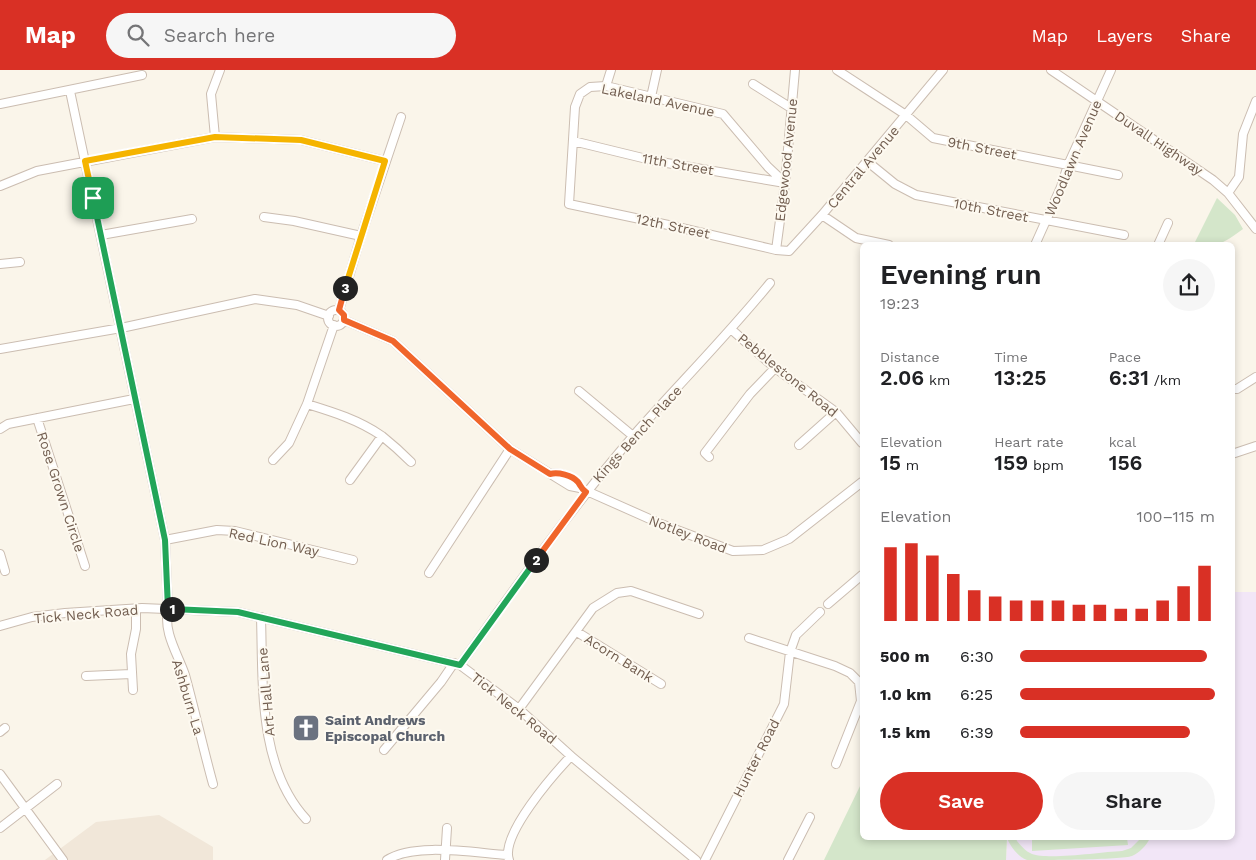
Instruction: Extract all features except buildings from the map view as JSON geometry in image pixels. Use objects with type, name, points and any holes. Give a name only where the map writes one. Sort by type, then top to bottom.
[{"type":"street","points":[[215,137],[211,94],[220,70]]},
{"type":"street","points":[[606,86],[611,70]]},
{"type":"street","points":[[651,97],[658,70]]},
{"type":"street","name":"Edgewood Avenue","points":[[776,250],[785,182],[795,70]]},
{"type":"street","name":"9th Street","points":[[837,70],[906,115],[933,138],[1118,175]]},
{"type":"street","points":[[932,70],[942,73]]},
{"type":"street","name":"Duvall Highway","points":[[1051,70],[1187,161],[1228,193],[1256,229]]},
{"type":"street","name":"Woodlawn Avenue","points":[[1036,242],[1068,165],[1111,70]]},
{"type":"street","name":"Central Avenue","points":[[776,250],[789,251],[868,162],[942,73]]},
{"type":"street","points":[[0,104],[142,75]]},
{"type":"street","points":[[753,84],[791,108]]},
{"type":"street","name":"Lakeland Avenue","points":[[573,141],[575,107],[580,94],[590,87],[606,86],[723,114],[768,168],[785,182]]},
{"type":"street","name":"Ashburn La","points":[[70,91],[165,540],[168,609],[166,618],[170,638],[184,673],[213,784]]},
{"type":"street","points":[[1228,193],[1239,177],[1243,134],[1256,101]]},
{"type":"street","points":[[339,310],[385,161],[402,117]]},
{"type":"street","points":[[0,186],[37,171],[215,137],[301,140],[385,161]]},
{"type":"street","name":"11th Street","points":[[573,141],[655,161],[785,182]]},
{"type":"street","name":"12th Street","points":[[573,141],[569,204],[776,250]]},
{"type":"street","name":"10th Street","points":[[868,162],[895,184],[916,195],[1124,235]]},
{"type":"street","points":[[822,215],[856,238],[875,242]]},
{"type":"street","points":[[264,218],[294,221],[361,236]]},
{"type":"street","points":[[101,236],[192,219]]},
{"type":"street","points":[[1159,242],[1168,224]]},
{"type":"street","points":[[0,264],[20,262]]},
{"type":"street","name":"Kings Bench Place","points":[[384,750],[457,664],[583,490],[732,330],[770,283]]},
{"type":"street","points":[[0,349],[121,328],[255,298],[297,304],[328,316]]},
{"type":"street","points":[[328,316],[333,310],[339,310],[344,315],[344,320],[340,324],[334,325]]},
{"type":"street","points":[[328,316],[330,322],[334,325]]},
{"type":"street","name":"Notley Road","points":[[344,320],[393,341],[510,449],[550,474],[558,472],[578,482],[583,490],[661,524],[733,551],[763,550],[789,539],[860,484]]},
{"type":"street","points":[[273,460],[289,443],[307,404],[334,325]]},
{"type":"street","name":"Pebblestone Road","points":[[732,330],[775,368],[836,412],[860,441]]},
{"type":"street","points":[[709,457],[705,453],[750,394],[775,368]]},
{"type":"street","points":[[1235,389],[1256,377]]},
{"type":"street","points":[[579,391],[633,436]]},
{"type":"street","points":[[0,428],[8,424],[134,399]]},
{"type":"street","points":[[307,404],[348,417],[382,436],[411,462]]},
{"type":"street","points":[[798,445],[836,412]]},
{"type":"street","name":"Rose Grown Circle","points":[[37,418],[85,566]]},
{"type":"street","points":[[350,480],[382,436]]},
{"type":"street","points":[[1235,453],[1256,446]]},
{"type":"street","points":[[429,573],[510,449]]},
{"type":"street","name":"Red Lion Way","points":[[165,540],[217,530],[235,531],[352,560]]},
{"type":"street","points":[[0,554],[5,571]]},
{"type":"street","points":[[828,604],[860,577]]},
{"type":"street","points":[[519,709],[593,608],[618,593],[631,591],[699,614]]},
{"type":"street","points":[[132,690],[130,654],[136,629],[136,609]]},
{"type":"street","name":"Tick Neck Road","points":[[0,626],[57,614],[136,609],[238,612],[457,664],[519,709],[571,756],[696,860]]},
{"type":"street","points":[[790,652],[796,635],[820,612]]},
{"type":"street","name":"Art Hall Lane","points":[[262,617],[263,689],[270,746],[282,783],[297,808],[306,818]]},
{"type":"street","name":"Acorn Bank","points":[[576,632],[661,684]]},
{"type":"street","points":[[749,638],[850,673],[859,682],[860,692]]},
{"type":"street","name":"Hunter Road","points":[[705,860],[784,704],[790,652]]},
{"type":"street","points":[[86,676],[131,674]]},
{"type":"street","points":[[836,764],[860,704]]},
{"type":"street","points":[[387,860],[410,852],[445,851],[508,858],[508,844],[524,814],[554,774],[571,756]]},
{"type":"street","points":[[0,774],[63,860]]},
{"type":"street","points":[[0,828],[57,784]]},
{"type":"street","points":[[788,860],[810,817]]},
{"type":"street","points":[[445,860],[447,828]]},
{"type":"shaded area","points":[[1235,592],[1256,592],[1256,860],[1006,860],[1007,840],[1235,840]]},
{"type":"shaded area","points":[[159,815],[213,847],[213,860],[45,860],[96,822]]},
{"type":"green space","points":[[1217,198],[1235,215],[1243,229],[1223,242],[1195,242]]},
{"type":"green space","points":[[860,786],[860,840],[1007,840],[1006,860],[824,860]]},
{"type":"green space","points":[[1008,840],[1017,840],[1022,847],[1032,854],[1050,856],[1122,851],[1131,848],[1139,840],[1149,840],[1138,853],[1132,856],[1080,860],[1027,860],[1020,856]]},
{"type":"green space","points":[[1032,840],[1127,840],[1128,845],[1032,851]]},
{"type":"place","name":"Saint Andrews Episcopal Church","points":[[306,728]]},
{"type":"route","points":[[215,137],[301,140],[385,161],[339,310],[344,315],[344,320],[393,341],[510,449],[550,474],[558,472],[578,482],[580,488],[586,492],[460,665],[238,612],[168,609],[165,540],[93,198],[85,161],[215,137]]}]
